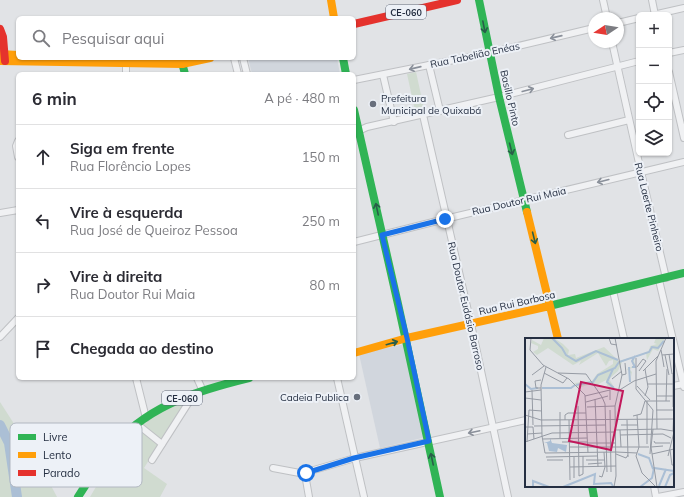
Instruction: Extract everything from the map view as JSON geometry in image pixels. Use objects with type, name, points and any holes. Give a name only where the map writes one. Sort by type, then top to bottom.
[{"type":"main road","points":[[331,0],[334,16]]},
{"type":"main road","name":"CE-060","points":[[356,19],[433,0]]},
{"type":"main road","name":"Basilio Pinto","points":[[479,0],[499,97],[558,338]]},
{"type":"main road","name":"CE-060","points":[[356,24],[452,1]]},
{"type":"main road","points":[[0,29],[3,37],[2,58]]},
{"type":"main road","points":[[2,58],[16,55]]},
{"type":"main road","points":[[2,58],[16,58]]},
{"type":"main road","points":[[80,60],[126,64],[141,61],[183,60],[185,72]]},
{"type":"main road","points":[[343,60],[346,72]]},
{"type":"main road","points":[[356,129],[407,338],[440,497]]},
{"type":"main road","name":"Rua Rui Barbosa","points":[[356,352],[407,338],[550,306],[684,273]]},
{"type":"main road","name":"CE-060","points":[[138,423],[166,405],[202,389],[240,380]]},
{"type":"main road","name":"CE-060","points":[[78,497],[84,487]]},
{"type":"main road","points":[[592,487],[594,497]]},
{"type":"street","points":[[603,0],[606,12]]},
{"type":"street","points":[[652,0],[654,12]]},
{"type":"street","points":[[667,12],[684,8]]},
{"type":"street","points":[[624,22],[636,19]]},
{"type":"street","name":"Rua Tabelião Enéas","points":[[356,81],[489,53],[588,29]]},
{"type":"street","name":"Rua Laerte Pinheiro","points":[[613,48],[641,172],[684,385]]},
{"type":"street","points":[[672,52],[684,50]]},
{"type":"street","points":[[234,60],[238,72]]},
{"type":"street","points":[[244,60],[246,72]]},
{"type":"street","points":[[356,129],[394,122],[499,97],[636,62]]},
{"type":"street","points":[[126,64],[126,72]]},
{"type":"street","points":[[429,65],[440,111]]},
{"type":"street","points":[[383,75],[394,122]]},
{"type":"street","points":[[672,84],[684,138]]},
{"type":"street","name":"Rua Doutor Eudásio Barroso","points":[[423,115],[445,219],[471,324],[492,428],[508,497]]},
{"type":"street","points":[[568,135],[629,120]]},
{"type":"street","name":"Rua Doutor Rui Maia","points":[[356,242],[684,162]]},
{"type":"street","points":[[0,213],[16,210]]},
{"type":"street","points":[[613,291],[624,338]]},
{"type":"street","points":[[0,337],[16,320]]},
{"type":"street","points":[[136,380],[146,418]]},
{"type":"street","points":[[198,380],[202,389]]},
{"type":"street","points":[[337,380],[363,496]]},
{"type":"street","points":[[674,386],[684,385]]},
{"type":"street","points":[[152,460],[194,393]]},
{"type":"street","points":[[273,468],[305,474],[307,472],[354,458],[525,420]]},
{"type":"street","points":[[142,428],[162,444]]},
{"type":"street","points":[[305,474],[309,497]]},
{"type":"street","points":[[654,487],[657,497],[684,492]]},
{"type":"shaded area","points":[[248,60],[337,60],[340,72],[252,72]]},
{"type":"shaded area","points":[[416,72],[425,113],[416,115],[407,74]]},
{"type":"shaded area","points":[[405,344],[426,437],[380,448],[359,354]]},
{"type":"shaded area","points":[[187,399],[161,439],[142,425],[167,407]]},
{"type":"shaded area","points":[[0,402],[14,423],[10,423],[10,487],[52,487],[57,497],[0,497]]},
{"type":"shaded area","points":[[142,431],[159,444],[144,468],[167,484],[160,497],[90,497],[96,487],[142,487]]},
{"type":"waterway","points":[[0,425],[9,443],[10,450]]},
{"type":"waterway","points":[[16,487],[17,497]]},
{"type":"traffic: fast","points":[[479,0],[499,97],[527,212]]},
{"type":"traffic: fast","points":[[181,60],[184,72]]},
{"type":"traffic: fast","points":[[343,60],[346,72]]},
{"type":"traffic: fast","points":[[356,119],[440,497]]},
{"type":"traffic: fast","points":[[545,307],[684,273]]},
{"type":"traffic: fast","points":[[139,423],[161,408],[178,400],[242,380]]},
{"type":"traffic: fast","points":[[78,497],[85,487]]},
{"type":"traffic: fast","points":[[592,487],[594,497]]},
{"type":"traffic: slow","points":[[331,0],[334,16]]},
{"type":"traffic: slow","points":[[0,54],[16,55]]},
{"type":"traffic: slow","points":[[182,64],[201,60]]},
{"type":"traffic: slow","points":[[0,61],[182,64]]},
{"type":"traffic: slow","points":[[527,212],[558,338]]},
{"type":"traffic: slow","points":[[356,352],[407,338],[545,307]]},
{"type":"traffic: jam","points":[[356,24],[457,0]]},
{"type":"traffic: jam","points":[[0,29],[3,37],[5,61]]},
{"type":"place","name":"Prefeitura Municipal de Quixabá","points":[[373,104]]},
{"type":"place","name":"Cadeia Publica","points":[[357,397]]},
{"type":"route","points":[[306,473],[354,458],[429,441],[407,338],[382,235],[445,219]]}]
